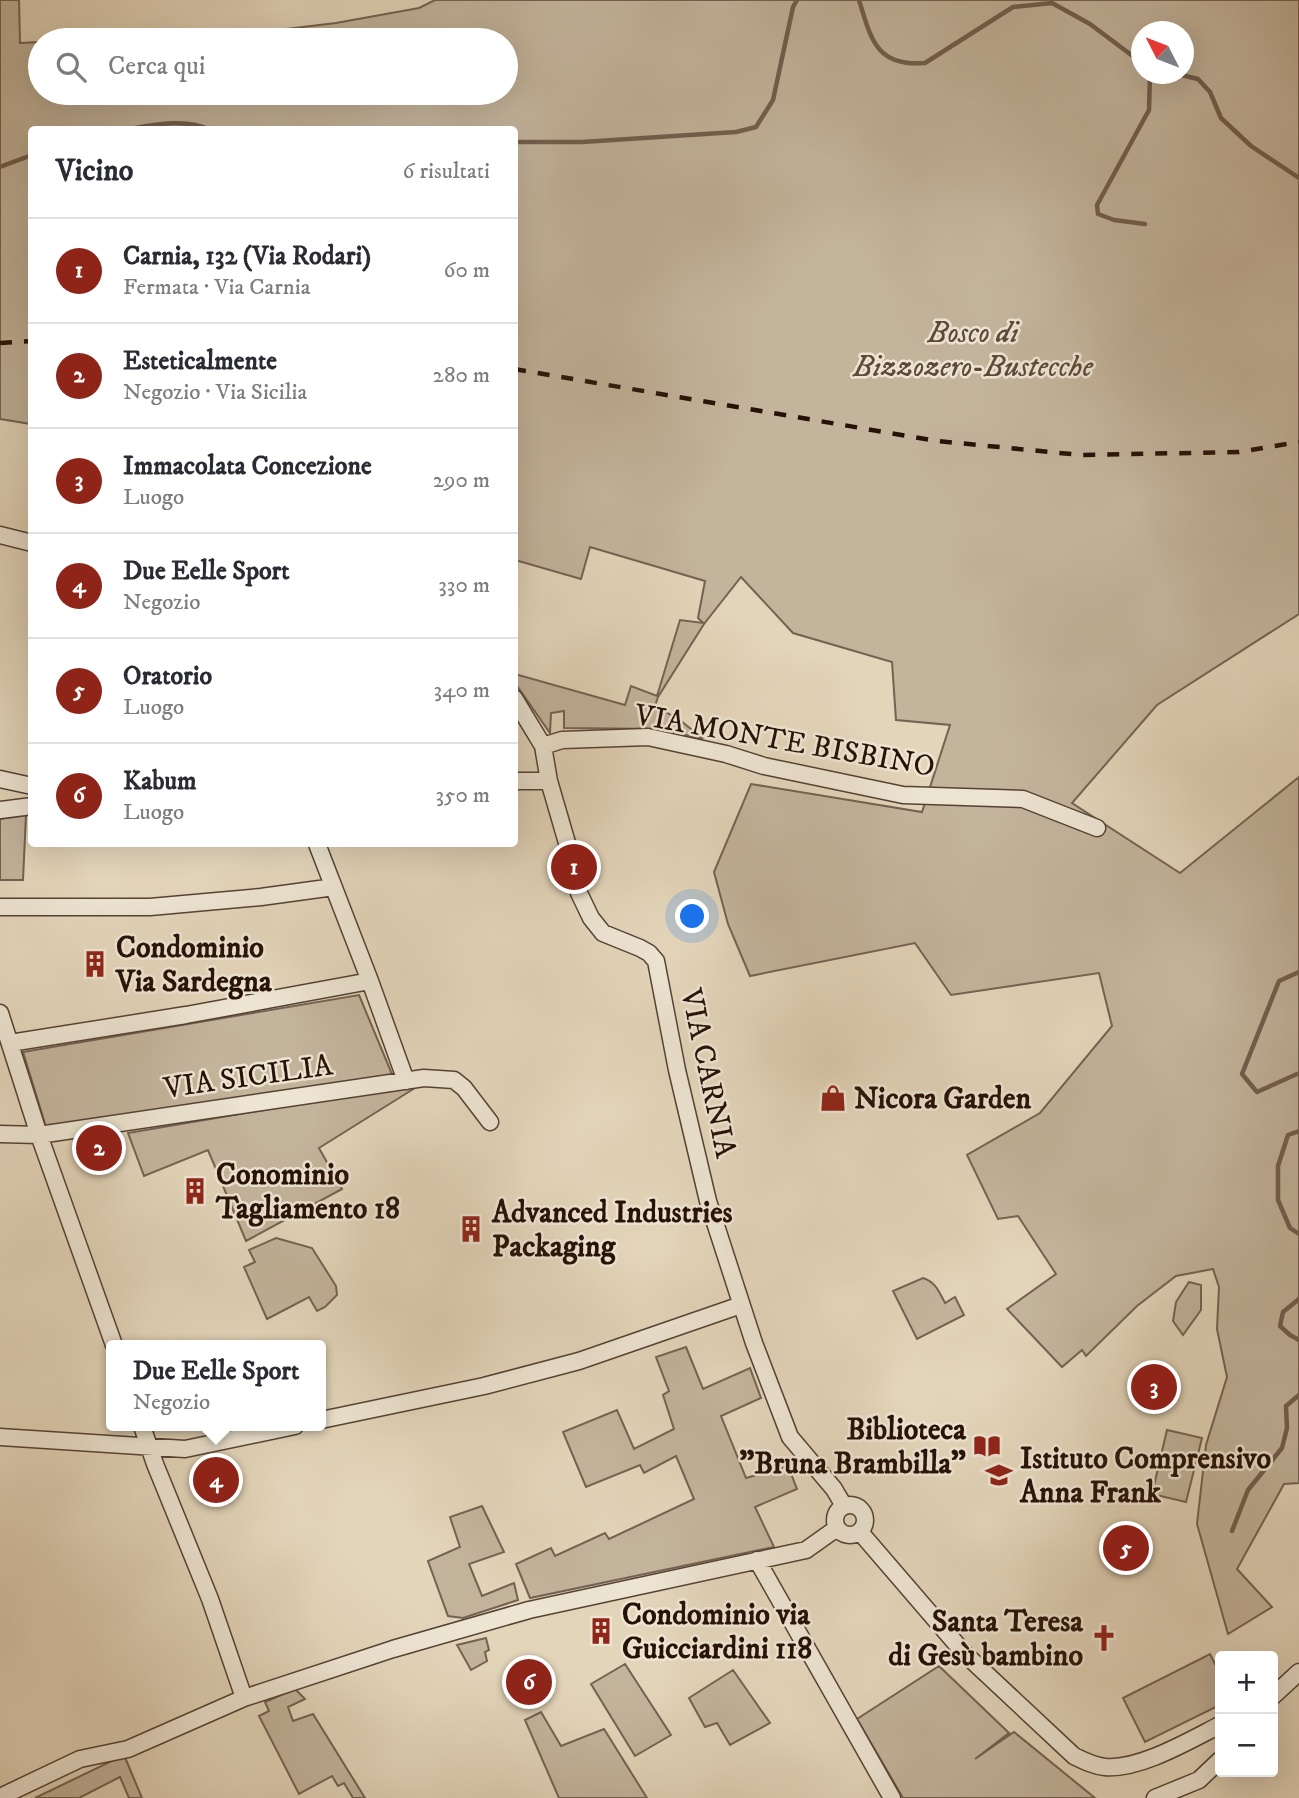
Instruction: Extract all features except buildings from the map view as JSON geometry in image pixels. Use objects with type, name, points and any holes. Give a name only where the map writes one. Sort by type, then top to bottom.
[{"type":"street","points":[[0,534],[28,542]]},
{"type":"street","points":[[518,705],[543,746],[550,781],[518,781]]},
{"type":"street","name":"VIA MONTE BISBINO","points":[[543,746],[562,740],[648,737],[726,754],[764,766],[903,795],[1023,799],[1097,828]]},
{"type":"street","points":[[0,779],[28,785]]},
{"type":"street","name":"VIA CARNIA","points":[[550,781],[579,893],[592,918],[603,933],[640,948],[656,961],[677,1070],[703,1181],[754,1343],[790,1437],[834,1489],[844,1506]]},
{"type":"street","points":[[0,810],[28,806]]},
{"type":"street","points":[[318,847],[406,1081]]},
{"type":"street","points":[[0,906],[150,907],[334,887]]},
{"type":"street","points":[[10,1043],[186,1016],[370,981]]},
{"type":"street","points":[[0,1013],[39,1135],[112,1340]]},
{"type":"street","name":"VIA SICILIA","points":[[0,1134],[39,1135],[424,1079],[454,1080],[464,1088],[490,1122]]},
{"type":"street","points":[[326,1419],[484,1386],[579,1362],[741,1305]]},
{"type":"street","points":[[144,1431],[210,1600],[244,1698]]},
{"type":"street","points":[[0,1437],[185,1449],[271,1431]]},
{"type":"street","points":[[853,1505],[862,1510],[865,1523],[860,1532],[845,1534],[837,1528],[835,1516],[844,1506],[853,1505]]},
{"type":"street","points":[[0,1797],[80,1759],[137,1745],[244,1698],[393,1649],[529,1610],[806,1550],[837,1528]]},
{"type":"street","points":[[860,1532],[965,1654],[1074,1756],[1105,1768],[1122,1767],[1159,1755],[1215,1727]]},
{"type":"street","points":[[757,1560],[892,1798]]},
{"type":"street","points":[[1278,1691],[1299,1672]]},
{"type":"street","points":[[1155,1798],[1199,1780],[1215,1765]]},
{"type":"green space","name":"Bosco di Bizzozero-Bustecche","points":[[0,0],[19,0],[20,43],[28,43],[28,105],[518,105],[518,28],[294,28],[419,8],[435,0],[1299,0],[1299,614],[1157,705],[1072,803],[1180,873],[1299,777],[1299,1483],[1284,1484],[1237,1569],[1272,1607],[1228,1634],[1197,1524],[1206,1445],[1227,1377],[1217,1329],[1219,1287],[1213,1269],[1176,1276],[1137,1306],[1086,1356],[1082,1350],[1062,1367],[1007,1309],[1056,1274],[1018,1216],[998,1219],[967,1155],[1040,1113],[1112,1026],[1099,973],[951,995],[915,943],[750,976],[728,924],[714,872],[751,784],[922,812],[950,725],[896,720],[892,662],[793,633],[741,577],[704,624],[655,706],[680,720],[703,739],[659,729],[564,728],[564,711],[551,713],[550,733],[518,687],[518,675],[625,705],[631,686],[657,696],[680,620],[703,623],[698,618],[705,581],[590,547],[581,579],[518,561],[518,126],[28,126],[28,424],[0,419]]},
{"type":"green space","points":[[26,815],[23,880],[0,880],[0,819]]},
{"type":"green space","points":[[359,995],[394,1079],[46,1127],[23,1052]]},
{"type":"green space","points":[[423,1083],[319,1148],[342,1189],[246,1241],[208,1150],[144,1176],[128,1133]]},
{"type":"green space","points":[[276,1238],[312,1248],[336,1286],[337,1295],[325,1307],[317,1311],[309,1297],[267,1319],[244,1267],[255,1262],[249,1250]]},
{"type":"green space","points":[[923,1278],[934,1285],[945,1303],[955,1297],[964,1315],[917,1339],[893,1291]]},
{"type":"green space","points":[[1189,1282],[1201,1285],[1201,1310],[1183,1335],[1173,1321],[1176,1302]]},
{"type":"green space","points":[[686,1347],[703,1389],[750,1368],[761,1398],[721,1416],[746,1478],[788,1466],[797,1489],[755,1507],[774,1547],[530,1598],[516,1564],[551,1548],[555,1556],[605,1533],[609,1539],[694,1499],[676,1456],[644,1473],[640,1465],[586,1487],[563,1432],[617,1410],[634,1449],[674,1429],[663,1395],[669,1391],[656,1357]]},
{"type":"green space","points":[[1167,1430],[1202,1438],[1186,1502],[1152,1494]]},
{"type":"green space","points":[[482,1506],[504,1552],[469,1564],[482,1596],[514,1583],[518,1600],[463,1618],[448,1616],[428,1561],[460,1547],[450,1517]]},
{"type":"green space","points":[[486,1638],[489,1650],[485,1652],[487,1661],[471,1670],[457,1645]]},
{"type":"green space","points":[[1210,1654],[1215,1664],[1215,1707],[1145,1742],[1123,1698]]},
{"type":"green space","points":[[625,1664],[671,1735],[635,1756],[591,1684]]},
{"type":"green space","points":[[939,1666],[1009,1733],[975,1759],[1014,1732],[1095,1798],[903,1798],[857,1719]]},
{"type":"green space","points":[[733,1670],[770,1723],[730,1745],[717,1723],[705,1727],[689,1698]]},
{"type":"green space","points":[[295,1689],[305,1699],[288,1707],[293,1721],[313,1714],[365,1798],[353,1798],[344,1783],[338,1786],[332,1776],[299,1794],[259,1716],[269,1711],[265,1702]]},
{"type":"green space","points":[[541,1712],[561,1746],[604,1729],[647,1798],[559,1798],[525,1720]]},
{"type":"green space","points":[[124,1755],[142,1798],[129,1798],[120,1777],[79,1798],[35,1798]]},
{"type":"waterway","points":[[518,142],[582,142],[736,132],[756,127],[773,100],[793,7],[797,0]]},
{"type":"waterway","points":[[859,0],[867,27],[878,48],[896,60],[909,63],[925,63],[1013,7],[1052,3],[1090,24],[1131,55]]},
{"type":"waterway","points":[[1194,78],[1210,92],[1221,118],[1251,146],[1299,178]]},
{"type":"waterway","points":[[1145,224],[1114,220],[1098,214],[1097,205],[1149,110],[1150,84]]},
{"type":"waterway","points":[[149,126],[179,123],[200,126]]},
{"type":"waterway","points":[[0,167],[28,156]]},
{"type":"waterway","points":[[1299,972],[1279,981],[1242,1074],[1257,1092],[1299,1074]]},
{"type":"waterway","points":[[1299,1131],[1288,1135],[1278,1166],[1278,1200],[1290,1228],[1299,1234]]},
{"type":"waterway","points":[[1299,1299],[1283,1312],[1280,1326],[1299,1340]]},
{"type":"waterway","points":[[1232,1531],[1248,1490],[1282,1448],[1287,1428],[1286,1406],[1299,1395]]},
{"type":"railway","points":[[0,343],[28,341]]},
{"type":"railway","points":[[518,370],[937,441],[1081,455],[1239,452],[1299,442]]},
{"type":"place","name":"Carnia, 132 (Via Rodari)","points":[[574,867]]},
{"type":"place","name":"Condominio Via Sardegna","points":[[95,964]]},
{"type":"place","name":"Nicora Garden","points":[[833,1098]]},
{"type":"place","name":"Esteticalmente","points":[[99,1148]]},
{"type":"place","name":"Conominio Tagliamento 18","points":[[195,1191]]},
{"type":"place","name":"Advanced Industries Packaging","points":[[471,1229]]},
{"type":"place","name":"Immacolata Concezione","points":[[1154,1387]]},
{"type":"place","name":"Biblioteca \"Bruna Brambilla\"","points":[[987,1446]]},
{"type":"place","name":"Istituto Comprensivo Anna Frank","points":[[999,1475]]},
{"type":"place","name":"Due Eelle Sport","points":[[216,1480]]},
{"type":"place","name":"Oratorio","points":[[1126,1548]]},
{"type":"place","name":"Condominio via Guicciardini 118","points":[[601,1631]]},
{"type":"place","name":"Santa Teresa di Gesù bambino","points":[[1104,1638]]},
{"type":"place","name":"Kabum","points":[[529,1682]]}]
